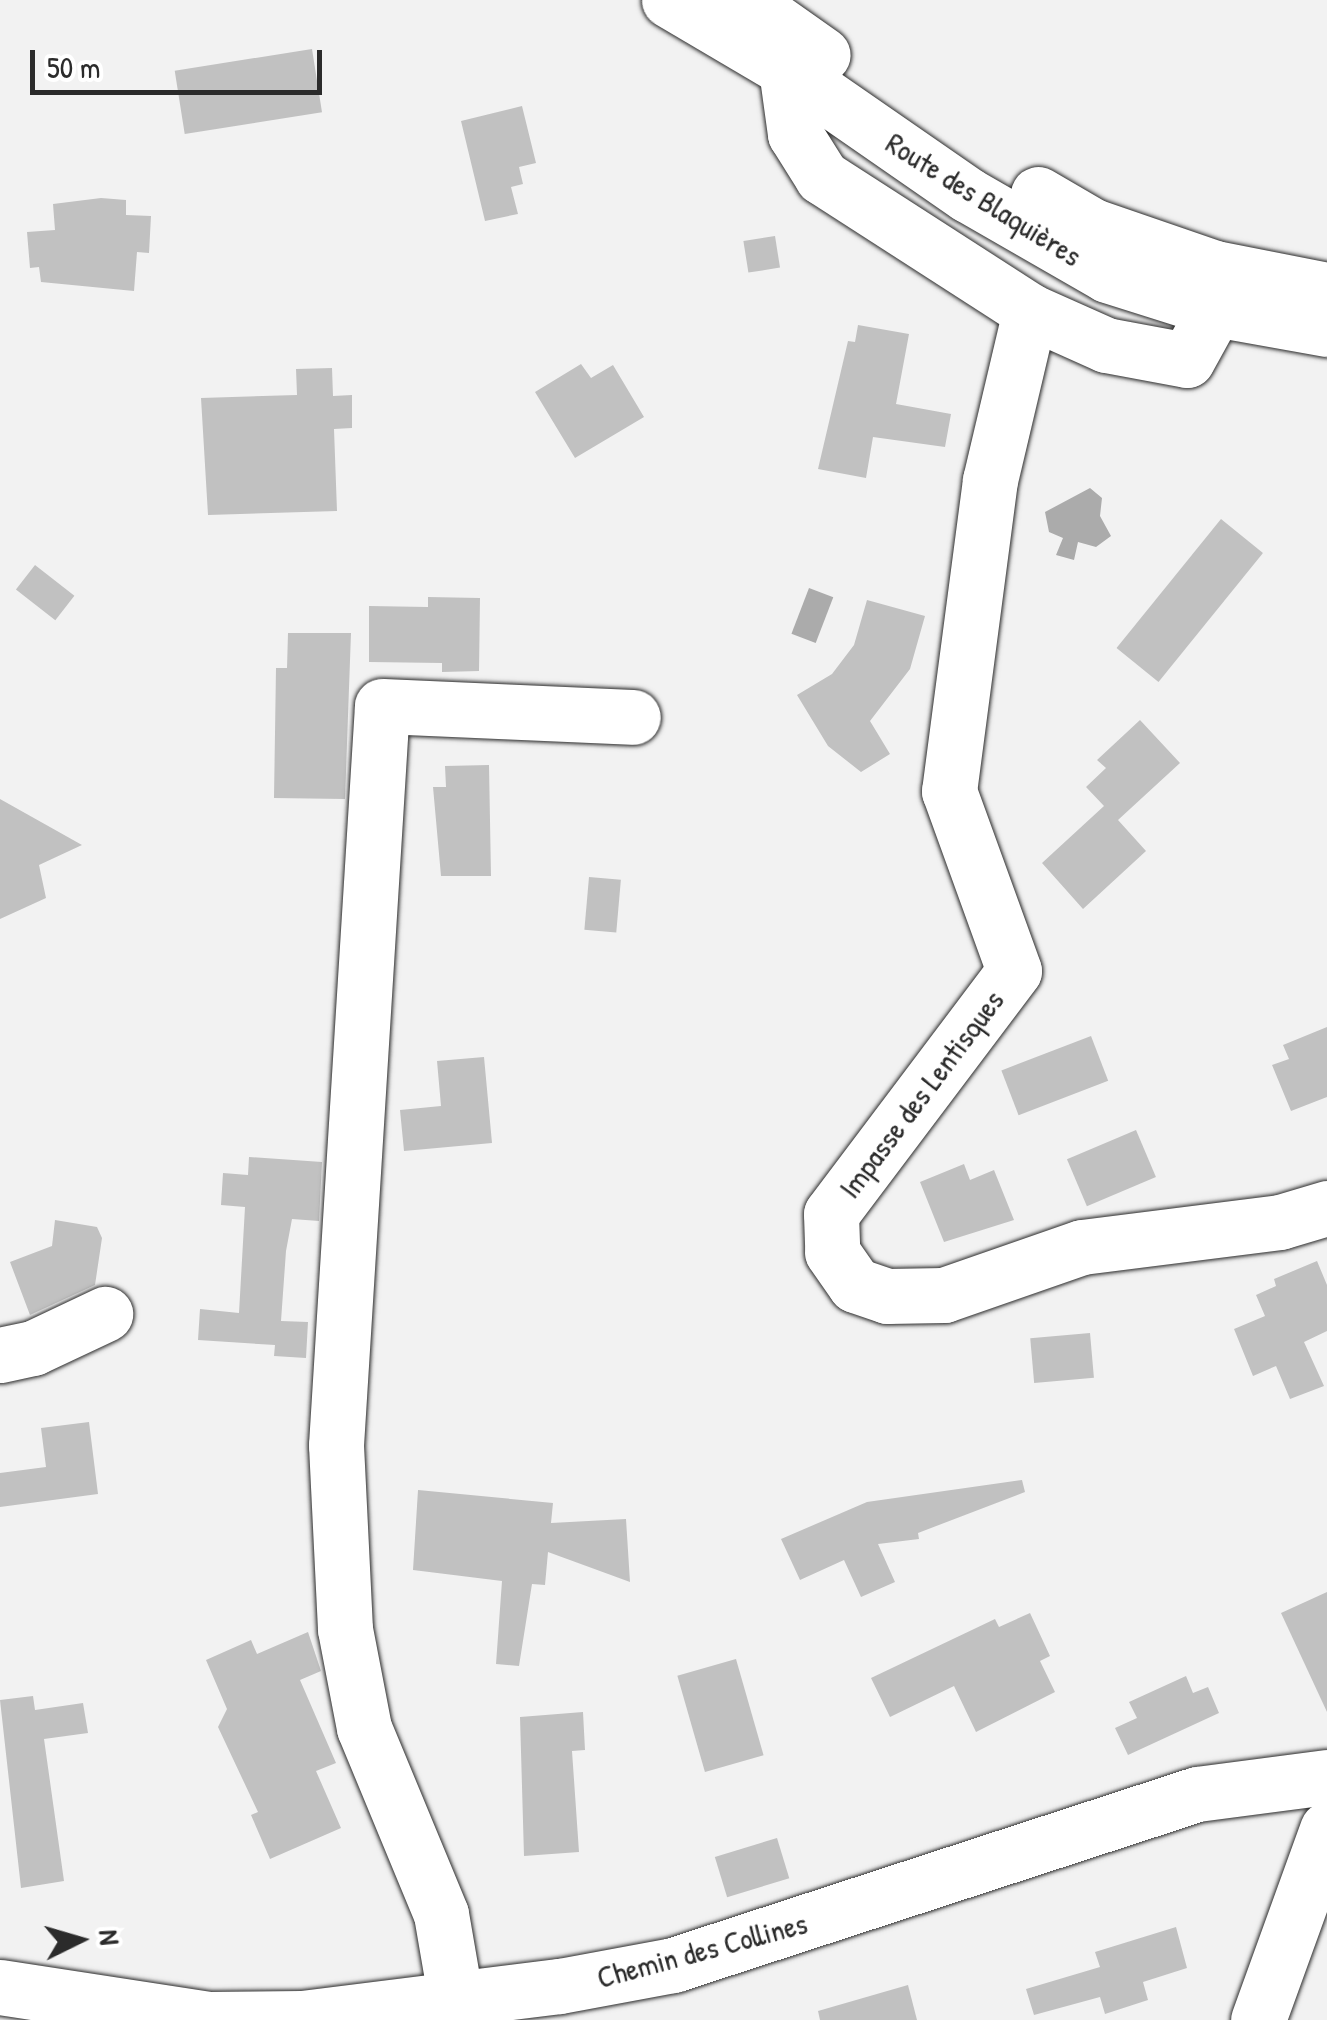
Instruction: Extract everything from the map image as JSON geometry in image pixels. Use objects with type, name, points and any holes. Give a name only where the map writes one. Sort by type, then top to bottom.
[{"type":"street","name":"Route des Blaquières","points":[[669,0],[786,70],[968,195],[1107,276],[1215,308],[1327,329]]},
{"type":"street","name":"Route des Blaquières","points":[[745,0],[934,133],[1093,226],[1215,268],[1327,293]]},
{"type":"street","points":[[786,70],[795,134],[822,178],[1030,311],[1106,345],[1186,360],[1215,308]]},
{"type":"street","points":[[1093,226],[1105,249],[1193,284],[1215,308]]},
{"type":"street","points":[[1215,308],[1327,293]]},
{"type":"street","name":"Impasse des Lentisques","points":[[1030,311],[990,480],[948,791],[1014,971],[830,1214],[832,1252],[855,1285],[887,1296],[944,1295],[1082,1248],[1280,1222],[1327,1208]]},
{"type":"street","points":[[456,2001],[441,1914],[364,1728],[345,1629],[336,1445],[382,706],[633,717]]},
{"type":"street","points":[[0,1354],[33,1348],[105,1314]]},
{"type":"street","name":"Chemin des Collines","points":[[18,1999],[209,2019],[302,2018],[456,2001],[673,1965],[1197,1794],[1327,1778]]},
{"type":"street","points":[[1258,2020],[1327,1830]]},
{"type":"shaded area","points":[[1090,488],[1102,498],[1100,516],[1111,536],[1096,547],[1078,542],[1074,560],[1056,555],[1063,538],[1049,532],[1045,512]]},
{"type":"shaded area","points":[[809,588],[833,597],[816,643],[791,634]]},
{"type":"building","points":[[312,49],[322,112],[185,134],[175,71]]},
{"type":"building","points":[[522,106],[536,163],[519,167],[523,184],[511,187],[518,214],[485,221],[461,121]]},
{"type":"building","points":[[101,198],[126,200],[126,215],[151,216],[149,253],[137,252],[134,291],[41,282],[39,267],[30,268],[27,232],[55,230],[53,204]]},
{"type":"building","points":[[775,236],[780,268],[748,273],[743,241]]},
{"type":"building","points":[[858,325],[909,334],[896,404],[951,414],[945,447],[873,437],[866,478],[818,469],[848,341],[855,342]]},
{"type":"building","points":[[581,364],[591,378],[613,365],[644,417],[575,458],[535,392]]},
{"type":"building","points":[[332,368],[333,396],[352,395],[352,428],[334,429],[337,511],[208,515],[201,398],[297,395],[296,369]]},
{"type":"building","points":[[1221,519],[1263,553],[1158,682],[1117,648]]},
{"type":"building","points":[[35,565],[74,596],[55,620],[16,589]]},
{"type":"building","points":[[428,597],[480,598],[479,671],[442,672],[442,663],[369,662],[369,606],[428,607]]},
{"type":"building","points":[[867,600],[925,616],[910,669],[870,721],[890,754],[861,772],[828,746],[797,695],[832,674],[854,645]]},
{"type":"building","points":[[288,633],[351,633],[345,799],[274,798],[276,668],[287,668]]},
{"type":"building","points":[[1140,720],[1180,763],[1118,820],[1146,851],[1083,909],[1042,863],[1104,806],[1086,787],[1106,768],[1097,760]]},
{"type":"building","points":[[489,765],[491,876],[441,876],[433,787],[446,787],[445,766]]},
{"type":"building","points":[[0,799],[82,845],[39,865],[46,898],[0,919]]},
{"type":"building","points":[[589,877],[621,880],[616,933],[584,930]]},
{"type":"building","points":[[1327,1027],[1327,1097],[1291,1111],[1272,1065],[1289,1059],[1283,1045]]},
{"type":"building","points":[[1091,1036],[1108,1081],[1019,1115],[1001,1070]]},
{"type":"building","points":[[484,1057],[492,1143],[404,1151],[400,1110],[441,1106],[437,1061]]},
{"type":"building","points":[[1136,1130],[1156,1177],[1087,1206],[1067,1159]]},
{"type":"building","points":[[249,1157],[322,1162],[319,1221],[292,1219],[286,1251],[281,1321],[308,1322],[306,1358],[274,1356],[275,1345],[198,1340],[200,1309],[239,1313],[245,1207],[221,1205],[223,1173],[248,1175]]},
{"type":"building","points":[[964,1164],[970,1180],[994,1170],[1014,1220],[944,1242],[920,1182]]},
{"type":"building","points":[[55,1220],[97,1227],[102,1238],[95,1285],[30,1315],[10,1262],[52,1246]]},
{"type":"building","points":[[1317,1261],[1327,1285],[1327,1331],[1304,1342],[1324,1386],[1290,1399],[1276,1366],[1253,1376],[1234,1329],[1265,1316],[1256,1295],[1276,1286],[1274,1279]]},
{"type":"building","points":[[1090,1333],[1094,1378],[1034,1383],[1030,1338]]},
{"type":"building","points":[[89,1422],[98,1494],[0,1507],[0,1473],[46,1467],[41,1428]]},
{"type":"building","points":[[1022,1480],[1025,1492],[918,1533],[919,1539],[878,1544],[895,1582],[861,1597],[844,1560],[800,1580],[781,1539],[867,1502]]},
{"type":"building","points":[[418,1490],[553,1503],[551,1523],[626,1519],[630,1582],[548,1552],[545,1585],[532,1584],[519,1666],[496,1664],[502,1581],[413,1570]]},
{"type":"building","points":[[1327,1592],[1327,1712],[1281,1613]]},
{"type":"building","points":[[1030,1613],[1050,1656],[1040,1661],[1055,1692],[976,1732],[954,1686],[890,1717],[871,1678],[995,1619],[999,1627]]},
{"type":"building","points":[[308,1632],[321,1671],[300,1680],[336,1763],[316,1771],[341,1828],[270,1859],[251,1815],[258,1812],[218,1727],[227,1709],[206,1660],[251,1640],[257,1654]]},
{"type":"building","points":[[736,1659],[764,1755],[705,1772],[677,1676]]},
{"type":"building","points":[[1186,1676],[1193,1693],[1208,1687],[1219,1713],[1128,1755],[1115,1728],[1137,1718],[1129,1702]]},
{"type":"building","points":[[33,1696],[35,1710],[83,1703],[88,1733],[44,1739],[64,1881],[21,1888],[0,1700]]},
{"type":"building","points":[[583,1712],[585,1750],[572,1751],[579,1852],[524,1856],[520,1717]]},
{"type":"building","points":[[777,1838],[789,1878],[727,1897],[715,1857]]},
{"type":"building","points":[[1176,1927],[1187,1968],[1143,1982],[1148,2000],[1105,2014],[1100,1997],[1034,2015],[1026,1989],[1100,1967],[1095,1952]]},
{"type":"building","points":[[908,1985],[917,2020],[820,2020],[818,2011]]}]
